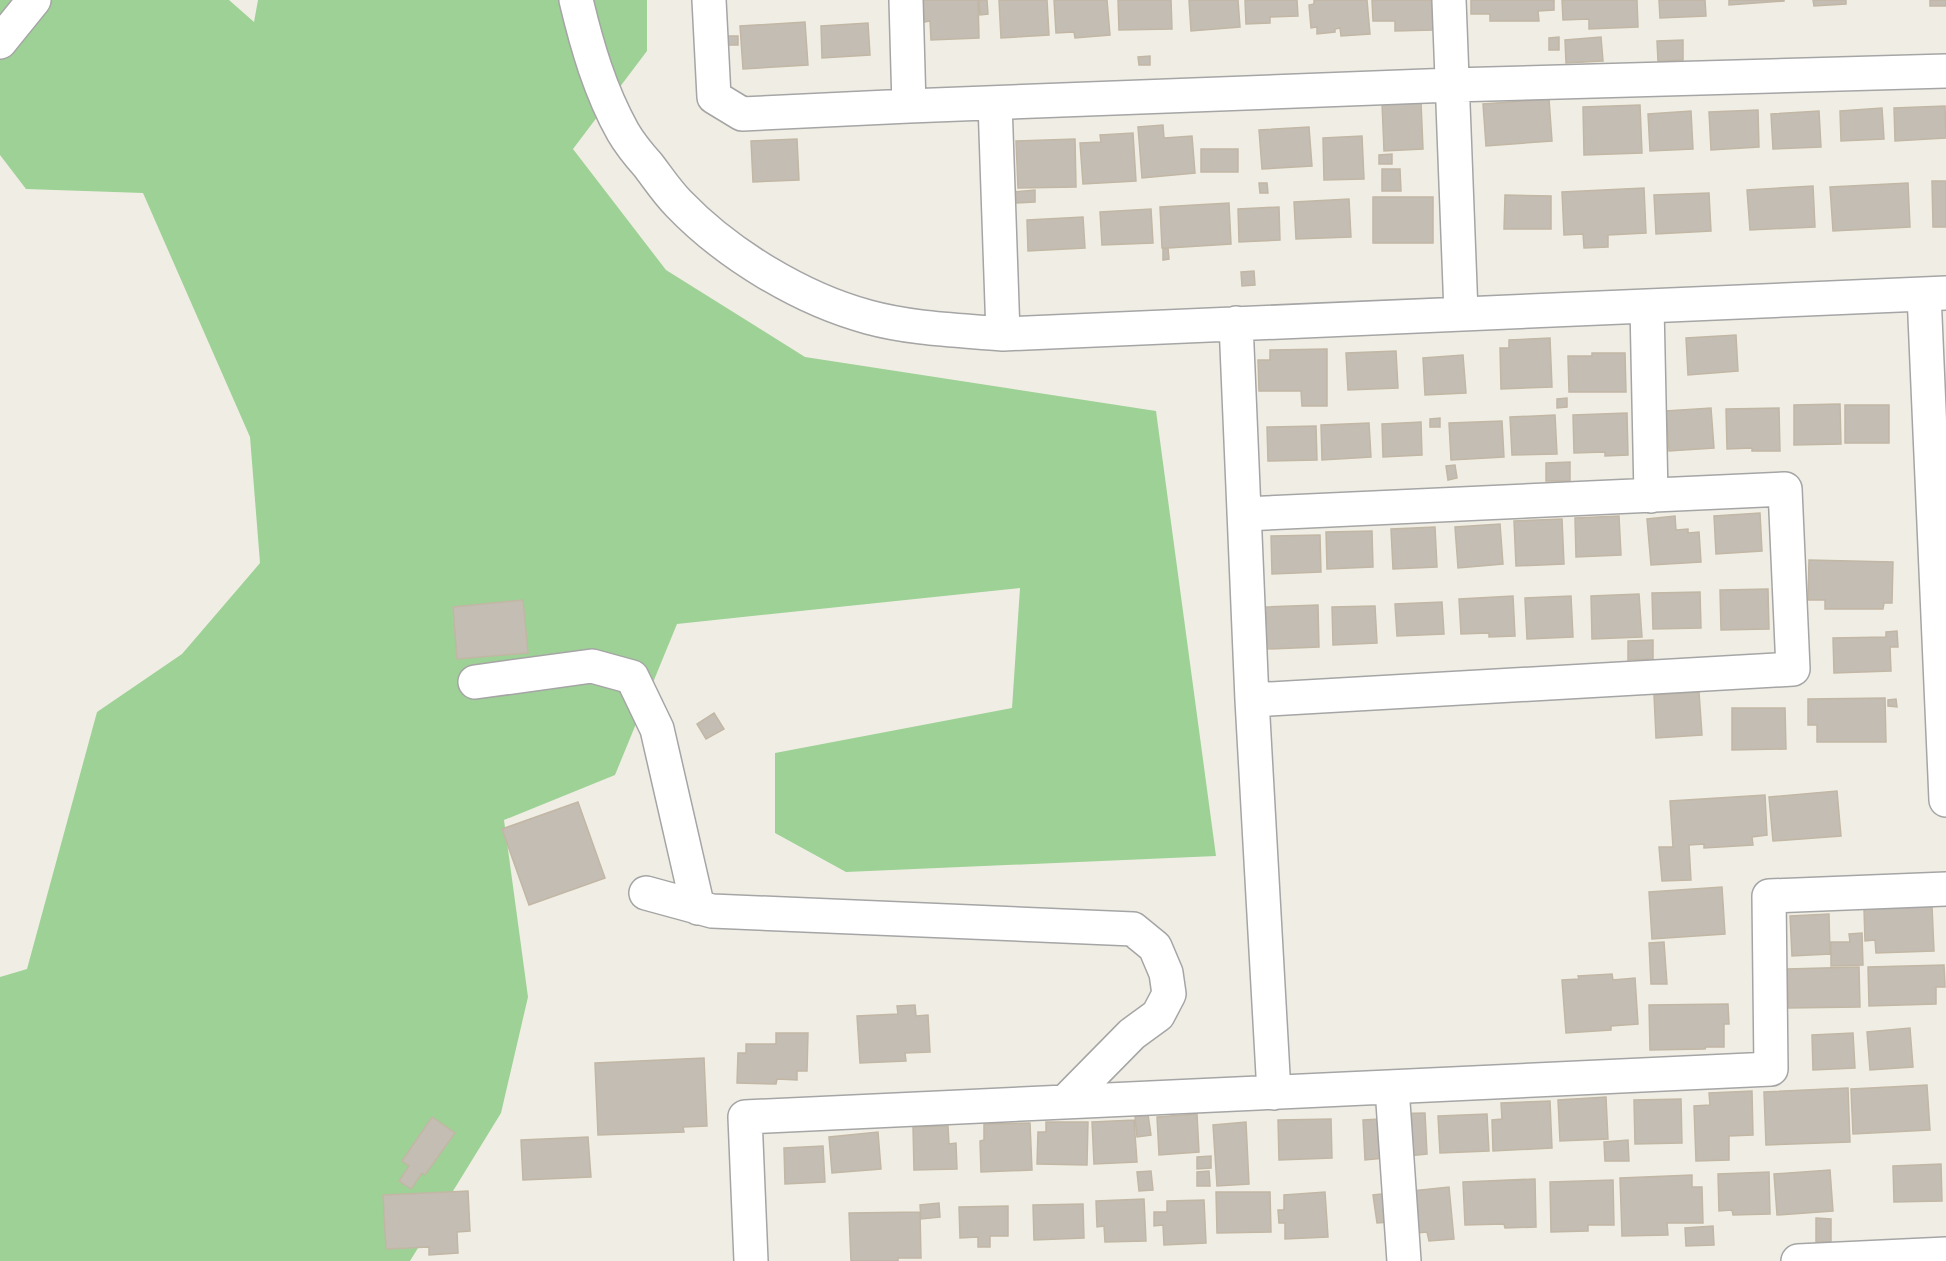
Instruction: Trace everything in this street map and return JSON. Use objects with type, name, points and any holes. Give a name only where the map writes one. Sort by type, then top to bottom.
[{"type":"street","points":[[0,42],[34,0]]},
{"type":"street","points":[[576,0],[588,49],[602,89],[624,134],[678,204],[710,233],[766,273],[816,299],[867,317],[909,326],[1003,334],[1236,322],[1935,294],[1946,800]]},
{"type":"street","points":[[709,0],[714,98],[742,114],[1452,85],[1946,71]]},
{"type":"street","points":[[906,0],[909,106]]},
{"type":"street","points":[[1449,0],[1461,313]]},
{"type":"street","points":[[995,103],[1003,334]]},
{"type":"street","points":[[1647,306],[1651,496]]},
{"type":"street","points":[[1236,322],[1252,700],[1274,1093]]},
{"type":"street","points":[[1244,514],[1785,489],[1793,669],[1252,700]]},
{"type":"street","points":[[475,682],[592,666],[632,677],[657,729],[698,908]]},
{"type":"street","points":[[751,1261],[745,1117],[1771,1069],[1769,896],[1946,888]]},
{"type":"street","points":[[646,893],[698,908],[724,912],[1133,929],[1155,947],[1166,973],[1169,994],[1158,1015],[1132,1034],[1066,1101]]},
{"type":"street","points":[[1392,1088],[1404,1261]]},
{"type":"street","points":[[1798,1261],[1946,1254]]},
{"type":"green space","points":[[0,0],[229,0],[254,22],[258,0],[647,0],[647,51],[573,149],[666,270],[805,357],[1156,411],[1216,856],[846,872],[775,833],[775,753],[1012,708],[1020,588],[677,624],[615,775],[504,820],[528,997],[501,1113],[410,1261],[0,1261],[0,977],[27,969],[97,712],[182,654],[260,563],[250,437],[143,193],[26,189],[0,155]]},
{"type":"building","points":[[923,0],[978,0],[979,38],[931,40],[930,21],[924,22]]},
{"type":"building","points":[[979,0],[987,0],[988,14],[980,15]]},
{"type":"building","points":[[999,0],[1047,0],[1049,35],[1001,38]]},
{"type":"building","points":[[1054,0],[1107,0],[1110,35],[1075,38],[1074,32],[1056,33]]},
{"type":"building","points":[[1118,0],[1171,0],[1172,29],[1119,30]]},
{"type":"building","points":[[1189,0],[1238,0],[1240,27],[1191,31]]},
{"type":"building","points":[[1245,0],[1297,0],[1298,16],[1270,17],[1270,23],[1246,24]]},
{"type":"building","points":[[1314,0],[1367,0],[1370,34],[1341,36],[1340,28],[1335,29],[1335,32],[1317,34],[1317,27],[1311,28],[1309,5],[1314,4]]},
{"type":"building","points":[[1372,0],[1433,0],[1434,30],[1395,31],[1395,21],[1373,21]]},
{"type":"building","points":[[1471,0],[1554,0],[1554,10],[1538,11],[1539,21],[1490,21],[1490,14],[1471,14]]},
{"type":"building","points":[[1562,0],[1637,0],[1638,27],[1589,29],[1589,19],[1563,20]]},
{"type":"building","points":[[1659,0],[1705,0],[1706,16],[1660,18]]},
{"type":"building","points":[[1729,0],[1784,0],[1784,1],[1729,5]]},
{"type":"building","points":[[1813,0],[1846,0],[1846,4],[1814,6]]},
{"type":"building","points":[[1930,0],[1946,0],[1946,6],[1930,6]]},
{"type":"building","points":[[805,22],[808,65],[743,69],[740,26]]},
{"type":"building","points":[[868,23],[870,55],[822,58],[821,26]]},
{"type":"building","points":[[727,36],[738,36],[738,45],[727,45]]},
{"type":"building","points":[[1559,37],[1559,50],[1549,50],[1549,38]]},
{"type":"building","points":[[1601,37],[1603,61],[1566,63],[1565,40]]},
{"type":"building","points":[[1683,40],[1683,60],[1658,61],[1657,41]]},
{"type":"building","points":[[1150,56],[1150,65],[1139,65],[1138,57]]},
{"type":"building","points":[[1549,99],[1552,141],[1486,146],[1483,104]]},
{"type":"building","points":[[1421,102],[1423,149],[1384,151],[1382,103]]},
{"type":"building","points":[[1640,105],[1642,153],[1584,155],[1583,107]]},
{"type":"building","points":[[1945,106],[1946,138],[1895,141],[1894,108]]},
{"type":"building","points":[[1882,108],[1884,139],[1841,141],[1840,111]]},
{"type":"building","points":[[1758,110],[1759,147],[1711,150],[1709,112]]},
{"type":"building","points":[[1691,111],[1693,149],[1650,151],[1648,114]]},
{"type":"building","points":[[1819,111],[1821,147],[1773,149],[1771,114]]},
{"type":"building","points":[[1163,125],[1164,138],[1192,136],[1195,173],[1142,178],[1138,127]]},
{"type":"building","points":[[1309,127],[1312,166],[1262,169],[1259,130]]},
{"type":"building","points":[[1133,133],[1136,181],[1083,184],[1080,143],[1101,142],[1100,135]]},
{"type":"building","points":[[1362,136],[1364,179],[1324,180],[1323,138]]},
{"type":"building","points":[[797,139],[799,180],[753,182],[751,141]]},
{"type":"building","points":[[1075,139],[1076,187],[1018,188],[1016,141]]},
{"type":"building","points":[[1201,149],[1238,149],[1238,172],[1201,172]]},
{"type":"building","points":[[1392,154],[1392,164],[1379,164],[1379,155]]},
{"type":"building","points":[[1382,169],[1400,169],[1401,191],[1382,191]]},
{"type":"building","points":[[1932,181],[1946,181],[1946,227],[1933,227]]},
{"type":"building","points":[[1259,183],[1267,183],[1268,193],[1260,193]]},
{"type":"building","points":[[1908,183],[1910,227],[1833,231],[1830,187]]},
{"type":"building","points":[[1813,186],[1815,227],[1750,230],[1747,190]]},
{"type":"building","points":[[1644,188],[1646,233],[1608,235],[1608,247],[1584,248],[1583,234],[1564,235],[1562,192]]},
{"type":"building","points":[[1035,190],[1035,202],[1014,203],[1013,192]]},
{"type":"building","points":[[1709,193],[1711,231],[1656,234],[1654,195]]},
{"type":"building","points":[[1505,195],[1551,196],[1551,229],[1504,229]]},
{"type":"building","points":[[1373,197],[1433,197],[1433,243],[1373,243]]},
{"type":"building","points":[[1349,199],[1351,237],[1296,239],[1294,202]]},
{"type":"building","points":[[1229,203],[1231,244],[1162,248],[1160,207]]},
{"type":"building","points":[[1279,207],[1280,240],[1239,242],[1238,209]]},
{"type":"building","points":[[1151,209],[1153,243],[1102,245],[1100,212]]},
{"type":"building","points":[[1083,217],[1085,248],[1028,251],[1027,220]]},
{"type":"building","points":[[1168,248],[1169,259],[1163,260],[1163,249]]},
{"type":"building","points":[[1254,271],[1255,285],[1242,286],[1241,272]]},
{"type":"building","points":[[1736,335],[1738,371],[1688,375],[1686,338]]},
{"type":"building","points":[[1550,338],[1552,387],[1501,389],[1500,348],[1509,348],[1509,340]]},
{"type":"building","points":[[1327,349],[1327,406],[1302,406],[1301,391],[1259,391],[1258,360],[1270,360],[1270,350]]},
{"type":"building","points":[[1396,351],[1398,388],[1348,390],[1346,353]]},
{"type":"building","points":[[1592,353],[1625,353],[1626,392],[1569,392],[1568,356],[1592,356]]},
{"type":"building","points":[[1463,355],[1466,393],[1425,395],[1423,358]]},
{"type":"building","points":[[1567,398],[1567,407],[1557,408],[1557,399]]},
{"type":"building","points":[[1840,404],[1841,444],[1794,445],[1794,405]]},
{"type":"building","points":[[1845,405],[1889,405],[1889,443],[1845,443]]},
{"type":"building","points":[[1711,408],[1714,448],[1669,451],[1666,411]]},
{"type":"building","points":[[1779,408],[1780,451],[1752,451],[1752,448],[1727,449],[1726,409]]},
{"type":"building","points":[[1627,413],[1628,455],[1605,456],[1605,452],[1574,453],[1573,415]]},
{"type":"building","points":[[1555,415],[1557,454],[1512,455],[1510,417]]},
{"type":"building","points":[[1440,418],[1440,427],[1430,427],[1430,419]]},
{"type":"building","points":[[1502,421],[1504,457],[1451,460],[1449,423]]},
{"type":"building","points":[[1421,422],[1422,455],[1383,457],[1382,424]]},
{"type":"building","points":[[1369,423],[1371,457],[1322,460],[1321,425]]},
{"type":"building","points":[[1316,426],[1317,460],[1268,461],[1267,427]]},
{"type":"building","points":[[1570,462],[1570,481],[1546,481],[1546,463]]},
{"type":"building","points":[[1455,465],[1457,478],[1448,480],[1446,466]]},
{"type":"building","points":[[1760,513],[1762,551],[1716,554],[1714,516]]},
{"type":"building","points":[[1619,516],[1621,555],[1576,557],[1575,518]]},
{"type":"building","points":[[1675,516],[1676,530],[1688,529],[1688,533],[1699,532],[1701,562],[1651,565],[1647,519]]},
{"type":"building","points":[[1562,519],[1564,564],[1516,566],[1514,521]]},
{"type":"building","points":[[1500,524],[1503,564],[1458,568],[1455,527]]},
{"type":"building","points":[[1435,527],[1437,567],[1393,569],[1391,529]]},
{"type":"building","points":[[1372,531],[1373,567],[1327,569],[1326,532]]},
{"type":"building","points":[[1320,535],[1321,572],[1272,574],[1271,536]]},
{"type":"building","points":[[1809,560],[1893,562],[1892,603],[1884,603],[1883,609],[1825,609],[1825,600],[1808,600]]},
{"type":"building","points":[[1768,589],[1769,629],[1721,630],[1720,590]]},
{"type":"building","points":[[1700,592],[1701,628],[1653,629],[1652,593]]},
{"type":"building","points":[[1639,594],[1642,637],[1592,639],[1591,596]]},
{"type":"building","points":[[1513,596],[1515,636],[1489,637],[1489,633],[1461,634],[1459,599]]},
{"type":"building","points":[[1571,596],[1573,637],[1527,639],[1525,598]]},
{"type":"building","points":[[523,600],[528,653],[457,659],[453,607]]},
{"type":"building","points":[[1442,602],[1444,634],[1397,636],[1395,604]]},
{"type":"building","points":[[1318,605],[1319,647],[1267,649],[1265,607]]},
{"type":"building","points":[[1375,606],[1377,643],[1333,645],[1332,607]]},
{"type":"building","points":[[1897,631],[1898,647],[1890,647],[1891,671],[1834,673],[1833,638],[1886,637],[1886,632]]},
{"type":"building","points":[[1653,640],[1653,659],[1628,660],[1628,641]]},
{"type":"building","points":[[1699,692],[1702,735],[1656,738],[1654,695]]},
{"type":"building","points":[[1885,698],[1886,742],[1817,742],[1817,725],[1808,725],[1808,699]]},
{"type":"building","points":[[1896,699],[1897,707],[1888,706],[1888,700]]},
{"type":"building","points":[[1732,708],[1785,708],[1786,749],[1732,750]]},
{"type":"building","points":[[714,713],[724,729],[706,739],[697,724]]},
{"type":"building","points":[[1837,791],[1841,836],[1773,841],[1769,797]]},
{"type":"building","points":[[1765,795],[1767,835],[1752,837],[1753,845],[1704,848],[1704,844],[1689,845],[1691,880],[1662,881],[1659,847],[1673,847],[1670,801]]},
{"type":"building","points":[[578,802],[605,878],[529,905],[502,829]]},
{"type":"building","points":[[1722,887],[1725,934],[1652,939],[1649,892]]},
{"type":"building","points":[[1932,906],[1934,951],[1876,953],[1875,940],[1865,941],[1864,909]]},
{"type":"building","points":[[1829,914],[1830,954],[1792,956],[1790,916]]},
{"type":"building","points":[[1862,933],[1863,965],[1831,966],[1831,942],[1850,942],[1849,934]]},
{"type":"building","points":[[1664,942],[1667,984],[1651,984],[1649,943]]},
{"type":"building","points":[[1944,965],[1945,987],[1936,987],[1936,1004],[1869,1006],[1868,967]]},
{"type":"building","points":[[1859,967],[1860,1007],[1788,1008],[1787,969]]},
{"type":"building","points":[[1612,974],[1613,980],[1635,978],[1638,1024],[1611,1026],[1611,1030],[1566,1033],[1562,980],[1579,979],[1578,976]]},
{"type":"building","points":[[1728,1004],[1729,1024],[1724,1024],[1724,1047],[1650,1050],[1649,1005]]},
{"type":"building","points":[[915,1005],[916,1016],[928,1015],[930,1052],[905,1053],[906,1061],[860,1063],[857,1016],[898,1014],[897,1006]]},
{"type":"building","points":[[1910,1028],[1913,1067],[1870,1070],[1867,1032]]},
{"type":"building","points":[[776,1033],[808,1033],[807,1071],[797,1071],[797,1080],[777,1079],[776,1084],[737,1083],[738,1053],[746,1053],[746,1044],[776,1044]]},
{"type":"building","points":[[1853,1033],[1855,1068],[1813,1070],[1812,1035]]},
{"type":"building","points":[[704,1058],[707,1126],[683,1127],[684,1132],[598,1135],[595,1063]]},
{"type":"building","points":[[1927,1085],[1930,1130],[1853,1134],[1851,1089]]},
{"type":"building","points":[[1848,1088],[1850,1142],[1766,1145],[1764,1092]]},
{"type":"building","points":[[1752,1091],[1753,1135],[1729,1136],[1729,1160],[1696,1161],[1694,1106],[1710,1105],[1709,1093]]},
{"type":"building","points":[[1606,1097],[1608,1139],[1560,1141],[1558,1100]]},
{"type":"building","points":[[1681,1099],[1682,1143],[1635,1144],[1634,1100]]},
{"type":"building","points":[[1550,1101],[1552,1148],[1493,1151],[1492,1120],[1502,1119],[1501,1103]]},
{"type":"building","points":[[1425,1113],[1427,1154],[1365,1160],[1363,1120],[1380,1119],[1380,1114]]},
{"type":"building","points":[[1148,1114],[1151,1135],[1137,1137],[1135,1116]]},
{"type":"building","points":[[1197,1114],[1199,1152],[1159,1155],[1157,1117]]},
{"type":"building","points":[[1487,1114],[1489,1151],[1440,1153],[1438,1116]]},
{"type":"building","points":[[432,1117],[455,1133],[425,1175],[422,1173],[411,1189],[399,1181],[409,1166],[402,1161]]},
{"type":"building","points":[[1331,1119],[1332,1158],[1279,1160],[1278,1120]]},
{"type":"building","points":[[1134,1120],[1137,1162],[1094,1164],[1092,1122]]},
{"type":"building","points":[[1046,1122],[1088,1122],[1087,1165],[1037,1164],[1038,1132],[1046,1132]]},
{"type":"building","points":[[1246,1122],[1249,1184],[1217,1186],[1213,1125]]},
{"type":"building","points":[[1030,1123],[1032,1170],[981,1172],[980,1141],[984,1140],[984,1124]]},
{"type":"building","points":[[948,1126],[949,1144],[956,1143],[957,1169],[914,1170],[913,1127]]},
{"type":"building","points":[[878,1132],[881,1169],[832,1173],[829,1137]]},
{"type":"building","points":[[588,1137],[591,1177],[523,1180],[521,1140]]},
{"type":"building","points":[[1628,1140],[1629,1161],[1605,1161],[1604,1142]]},
{"type":"building","points":[[823,1146],[825,1182],[785,1184],[784,1148]]},
{"type":"building","points":[[1211,1156],[1211,1168],[1197,1169],[1197,1157]]},
{"type":"building","points":[[1941,1164],[1942,1201],[1894,1202],[1893,1166]]},
{"type":"building","points":[[1830,1170],[1833,1211],[1777,1215],[1774,1174]]},
{"type":"building","points":[[1151,1171],[1153,1190],[1139,1191],[1137,1172]]},
{"type":"building","points":[[1209,1171],[1210,1186],[1197,1186],[1197,1172]]},
{"type":"building","points":[[1769,1172],[1770,1214],[1733,1215],[1732,1210],[1719,1211],[1718,1174]]},
{"type":"building","points":[[1692,1175],[1692,1187],[1702,1187],[1703,1223],[1667,1223],[1668,1235],[1622,1236],[1620,1178]]},
{"type":"building","points":[[1535,1179],[1536,1227],[1505,1228],[1504,1224],[1465,1225],[1463,1182]]},
{"type":"building","points":[[1613,1180],[1614,1225],[1588,1225],[1588,1231],[1551,1232],[1550,1182]]},
{"type":"building","points":[[1449,1187],[1454,1239],[1429,1241],[1427,1232],[1417,1233],[1391,1222],[1377,1223],[1373,1195]]},
{"type":"building","points":[[468,1191],[470,1231],[457,1232],[458,1253],[429,1255],[429,1247],[386,1249],[383,1195]]},
{"type":"building","points":[[1216,1192],[1270,1192],[1271,1232],[1217,1233]]},
{"type":"building","points":[[1325,1192],[1328,1237],[1285,1239],[1285,1223],[1279,1223],[1278,1210],[1284,1210],[1284,1195]]},
{"type":"building","points":[[1144,1199],[1146,1241],[1105,1242],[1104,1226],[1097,1227],[1096,1201]]},
{"type":"building","points":[[1204,1200],[1206,1243],[1164,1245],[1163,1225],[1154,1226],[1154,1212],[1167,1212],[1167,1201]]},
{"type":"building","points":[[939,1203],[940,1217],[921,1219],[920,1205]]},
{"type":"building","points":[[1083,1204],[1084,1238],[1034,1240],[1033,1205]]},
{"type":"building","points":[[1008,1206],[1008,1236],[990,1236],[990,1247],[978,1247],[978,1237],[960,1238],[959,1207]]},
{"type":"building","points":[[920,1212],[921,1258],[898,1258],[898,1261],[851,1261],[849,1213]]},
{"type":"building","points":[[1816,1218],[1831,1219],[1831,1242],[1816,1242]]},
{"type":"building","points":[[1713,1226],[1714,1245],[1686,1246],[1685,1228]]}]
